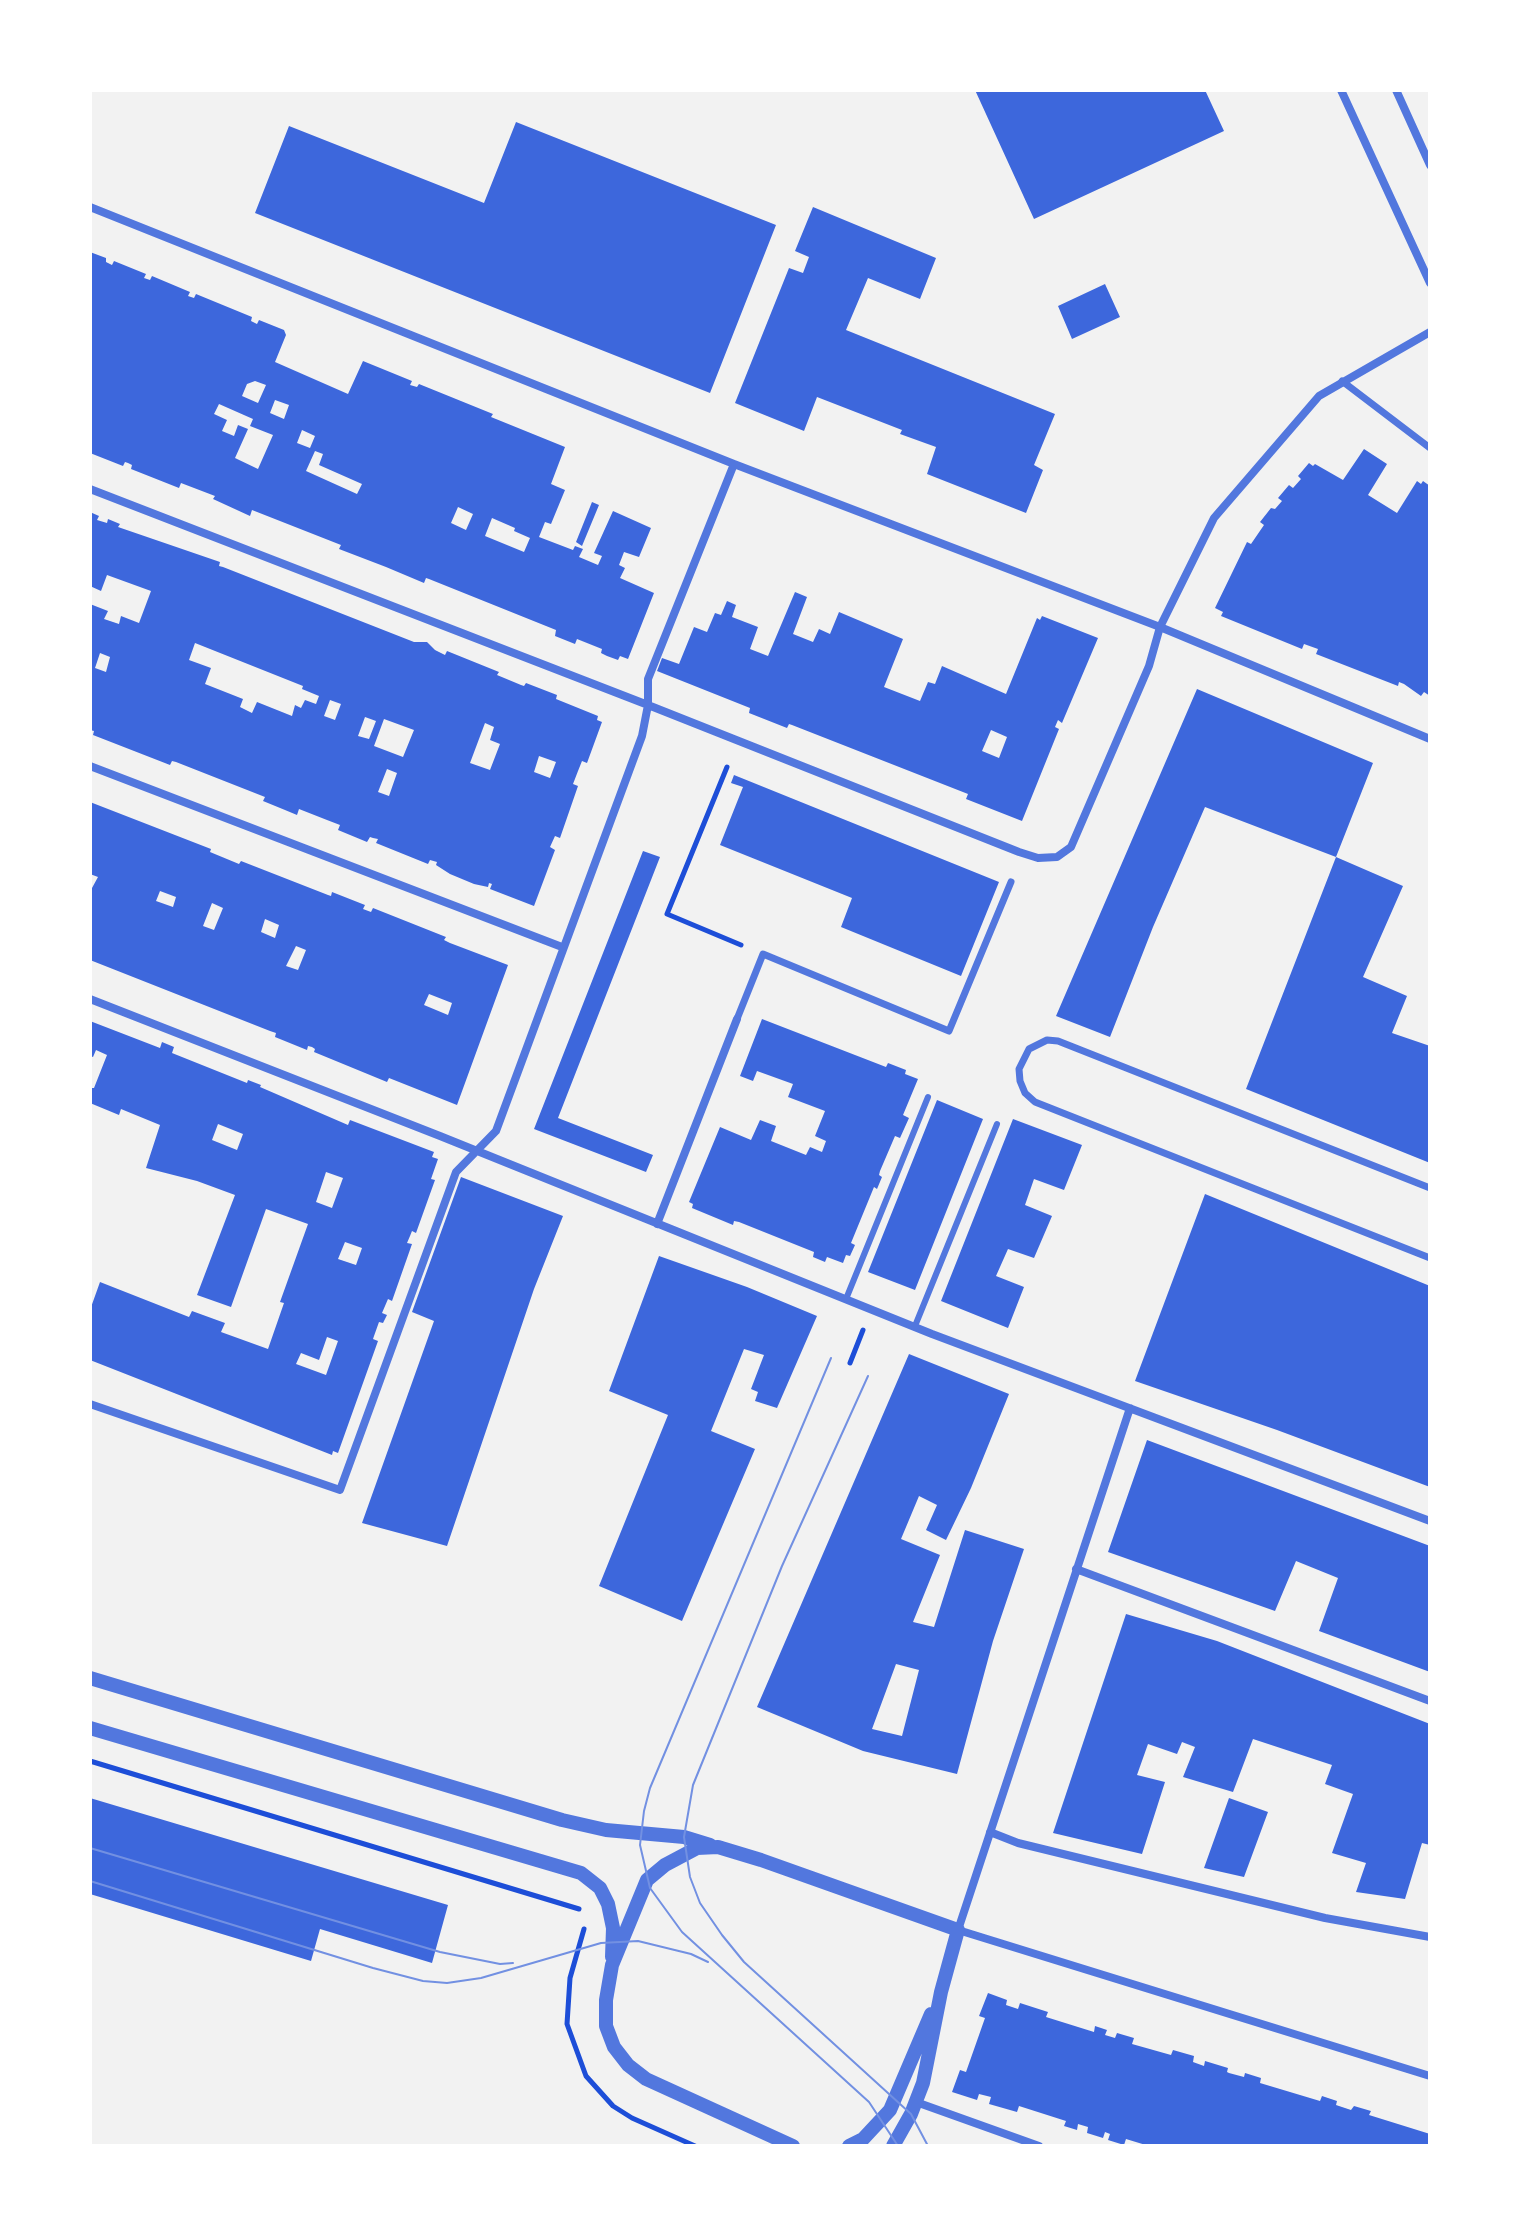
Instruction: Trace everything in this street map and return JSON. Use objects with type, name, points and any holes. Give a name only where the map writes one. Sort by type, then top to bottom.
[{"type":"street","points":[[1341,90],[1430,283]]},
{"type":"street","points":[[1396,90],[1430,165]]},
{"type":"street","points":[[90,207],[734,464],[1160,627],[1430,739]]},
{"type":"street","points":[[90,489],[1019,852],[1038,858],[1057,857],[1071,847],[1149,666],[1160,627],[1214,518],[1319,396],[1430,332]]},
{"type":"street","points":[[1342,381],[1430,448]]},
{"type":"street","points":[[90,1404],[340,1490],[456,1172],[496,1131],[642,736],[648,705],[648,679],[734,464]]},
{"type":"street","points":[[90,766],[562,947]]},
{"type":"street","points":[[657,1224],[763,954],[949,1031],[1011,882]]},
{"type":"street","points":[[90,999],[915,1326],[1430,1521]]},
{"type":"street","points":[[1430,1188],[1058,1041],[1047,1040],[1029,1049],[1019,1069],[1025,1093],[1035,1102],[1430,1258]]},
{"type":"street","points":[[893,2146],[916,2102],[958,1930],[1130,1408]]},
{"type":"street","points":[[1076,1569],[1430,1701]]},
{"type":"street","points":[[90,1678],[562,1820],[606,1830],[684,1837],[718,1847],[958,1930],[1430,2076]]},
{"type":"street","points":[[90,1728],[581,1873],[600,1888],[608,1904],[613,1928],[606,2026],[614,2047],[628,2065],[646,2079],[793,2146]]},
{"type":"street","points":[[990,1832],[1018,1843],[1325,1918],[1430,1937]]},
{"type":"street","points":[[612,1965],[647,1880],[697,1848],[718,1847]]},
{"type":"street","points":[[849,2146],[863,2139],[890,2110],[941,1992]]},
{"type":"street","points":[[916,2102],[1039,2146]]},
{"type":"lane","points":[[846,1299],[928,1097]]},
{"type":"lane","points":[[915,1326],[997,1124]]},
{"type":"path","points":[[727,767],[667,914],[763,954]]},
{"type":"path","points":[[850,1363],[865,1326]]},
{"type":"path","points":[[90,1761],[578,1908],[585,1918],[568,1987],[567,2024],[586,2076],[613,2106],[695,2146]]},
{"type":"building","points":[[975,90],[1205,90],[1224,131],[1034,219]]},
{"type":"building","points":[[516,122],[776,225],[710,393],[255,213],[289,126],[484,203]]},
{"type":"building","points":[[813,207],[936,258],[920,299],[868,278],[846,330],[1055,414],[1034,465],[1043,470],[1026,513],[927,474],[936,447],[900,434],[902,430],[817,397],[804,431],[735,403],[789,268],[803,273],[809,257],[795,251]]},
{"type":"building","points":[[90,252],[106,258],[106,262],[112,265],[114,261],[146,274],[144,278],[150,280],[152,276],[190,292],[188,296],[194,298],[196,294],[252,317],[251,321],[257,324],[259,320],[284,330],[286,335],[275,362],[348,394],[363,361],[412,381],[410,385],[417,387],[419,384],[565,447],[551,484],[565,490],[551,524],[545,522],[539,537],[573,550],[575,546],[583,549],[579,557],[598,565],[602,556],[594,553],[613,511],[651,528],[639,557],[624,552],[619,565],[625,568],[620,578],[654,593],[628,659],[620,656],[618,660],[601,653],[602,649],[577,639],[575,644],[555,636],[556,630],[429,579],[426,578],[424,583],[339,549],[341,545],[252,510],[250,516],[213,499],[215,496],[181,483],[179,488],[131,469],[132,465],[128,463],[125,462],[123,466],[90,453]],"holes":[[[255,381],[266,385],[258,403],[242,396],[247,384]],[[275,400],[289,405],[284,419],[270,413]],[[219,404],[253,419],[250,426],[273,435],[258,469],[235,458],[248,429],[238,425],[234,436],[222,431],[227,420],[214,414]],[[302,430],[315,436],[310,448],[297,443]],[[315,451],[323,454],[319,465],[362,484],[357,494],[306,471]],[[458,507],[473,514],[466,530],[451,523]],[[492,518],[530,538],[524,552],[485,536]]]},
{"type":"building","points":[[1105,284],[1120,317],[1072,339],[1058,306]]},
{"type":"building","points":[[1364,449],[1387,464],[1368,495],[1397,513],[1417,481],[1430,486],[1430,696],[1424,692],[1421,696],[1399,682],[1398,686],[1316,654],[1318,649],[1304,644],[1302,649],[1221,616],[1223,612],[1215,608],[1247,542],[1251,544],[1264,525],[1260,522],[1271,508],[1275,509],[1282,501],[1278,498],[1289,485],[1293,488],[1301,479],[1298,476],[1309,463],[1343,480]]},
{"type":"building","points":[[592,502],[599,505],[582,546],[576,542]]},
{"type":"building","points":[[90,512],[99,516],[97,520],[107,523],[108,519],[120,524],[118,527],[220,562],[219,566],[414,642],[427,642],[445,655],[447,651],[499,672],[497,675],[521,685],[526,683],[557,695],[556,699],[598,716],[597,720],[602,722],[587,763],[582,761],[573,784],[578,786],[560,838],[555,836],[550,847],[555,850],[534,906],[490,889],[492,884],[489,883],[488,887],[474,884],[450,874],[436,865],[437,862],[430,860],[428,864],[376,843],[378,839],[370,837],[367,842],[338,830],[340,825],[299,809],[297,815],[263,801],[265,797],[176,762],[172,761],[170,765],[93,735],[94,731],[90,730],[90,604],[108,611],[104,619],[119,624],[121,616],[139,623],[151,591],[107,575],[101,591],[90,586]],"holes":[[[195,643],[303,686],[302,689],[319,696],[316,704],[305,700],[301,708],[295,705],[292,716],[257,702],[252,713],[240,707],[243,699],[205,684],[211,668],[189,660]],[[100,653],[110,657],[106,672],[95,668]],[[330,700],[341,704],[335,720],[324,716]],[[365,717],[376,721],[369,739],[358,736]],[[384,719],[414,730],[403,757],[374,746]],[[485,723],[494,727],[490,740],[500,744],[490,770],[470,763]],[[539,756],[556,762],[550,778],[534,772]],[[387,769],[397,773],[389,796],[378,792]]]},
{"type":"building","points":[[795,592],[807,597],[793,634],[813,642],[819,629],[830,634],[839,612],[903,639],[884,687],[920,701],[928,682],[935,684],[942,666],[1006,694],[1037,618],[1040,620],[1042,616],[1098,638],[1062,723],[1058,720],[1055,727],[1059,729],[1022,821],[966,799],[968,794],[792,725],[789,724],[787,728],[749,713],[750,708],[657,671],[662,658],[679,664],[694,627],[707,632],[715,613],[721,615],[727,601],[736,605],[732,617],[758,627],[750,649],[768,656]],"holes":[[[991,730],[1007,737],[999,758],[982,751]]]},
{"type":"building","points":[[1197,689],[1373,763],[1336,857],[1205,807],[1110,1037],[1056,1016]]},
{"type":"building","points":[[734,775],[999,882],[961,976],[841,927],[852,898],[720,845],[743,787],[731,783]]},
{"type":"building","points":[[90,802],[211,849],[210,852],[239,864],[241,861],[331,896],[332,892],[365,905],[363,909],[371,912],[373,908],[508,965],[457,1105],[389,1078],[387,1082],[314,1052],[312,1047],[308,1046],[307,1050],[275,1037],[276,1033],[90,960],[90,887],[98,877],[90,874]],"holes":[[[160,891],[176,897],[173,907],[156,901]],[[212,903],[223,908],[214,930],[203,926]],[[265,919],[279,925],[275,938],[261,932]],[[296,946],[306,950],[298,970],[286,966]],[[429,994],[452,1003],[448,1015],[424,1005]]]},
{"type":"building","points":[[643,851],[660,857],[558,1118],[653,1155],[646,1172],[534,1129]]},
{"type":"building","points":[[1336,857],[1403,886],[1363,977],[1407,996],[1392,1033],[1430,1046],[1430,1163],[1246,1089]]},
{"type":"building","points":[[762,1019],[886,1067],[888,1063],[918,1079],[903,1115],[909,1118],[900,1138],[895,1136],[880,1171],[882,1177],[877,1189],[874,1187],[851,1243],[855,1245],[843,1263],[827,1257],[825,1262],[813,1257],[814,1252],[739,1222],[734,1221],[733,1225],[692,1208],[693,1204],[689,1202],[720,1127],[751,1140],[760,1120],[776,1126],[771,1141],[806,1155],[810,1147],[822,1152],[826,1141],[815,1136],[825,1111],[788,1097],[793,1084],[757,1071],[753,1081],[740,1076]]},
{"type":"building","points":[[90,1021],[160,1048],[162,1042],[174,1047],[172,1053],[247,1083],[248,1080],[261,1085],[348,1125],[350,1120],[434,1152],[432,1157],[438,1159],[431,1179],[435,1180],[416,1233],[412,1231],[407,1243],[412,1244],[392,1301],[388,1299],[382,1313],[387,1315],[383,1323],[379,1322],[374,1336],[373,1339],[378,1341],[338,1453],[333,1451],[332,1455],[90,1360],[90,1310],[100,1282],[189,1317],[192,1311],[225,1323],[221,1332],[268,1349],[284,1303],[280,1302],[308,1224],[266,1209],[231,1307],[197,1295],[235,1195],[146,1168],[160,1125],[121,1109],[119,1115],[90,1103],[90,1088],[94,1088],[107,1055],[96,1050],[93,1057],[90,1056]],"holes":[[[218,1124],[243,1134],[237,1150],[212,1140]],[[326,1172],[343,1178],[332,1208],[316,1202]],[[345,1242],[362,1248],[356,1265],[338,1259]],[[327,1337],[338,1341],[326,1375],[296,1364],[301,1353],[319,1360]]]},
{"type":"building","points":[[937,1100],[983,1119],[915,1290],[868,1272]]},
{"type":"building","points":[[1013,1119],[1082,1145],[1064,1190],[1034,1179],[1025,1205],[1052,1216],[1034,1258],[1008,1249],[996,1276],[1024,1287],[1008,1328],[941,1301]]},
{"type":"building","points":[[461,1177],[563,1216],[534,1289],[447,1546],[362,1523],[434,1321],[412,1312]]},
{"type":"building","points":[[1205,1194],[1430,1286],[1430,1487],[1135,1381]]},
{"type":"building","points":[[659,1256],[817,1316],[777,1408],[755,1401],[758,1392],[751,1389],[764,1355],[744,1349],[711,1431],[755,1449],[682,1621],[599,1586],[668,1415],[609,1391]]},
{"type":"building","points":[[909,1354],[1009,1394],[946,1540],[926,1530],[937,1505],[919,1496],[901,1539],[940,1555],[913,1622],[934,1627],[965,1530],[1024,1549],[993,1641],[957,1774],[863,1751],[757,1707]],"holes":[[[896,1664],[919,1670],[902,1736],[872,1729]]]},
{"type":"building","points":[[1147,1440],[1430,1546],[1430,1672],[1319,1631],[1338,1578],[1296,1561],[1275,1611],[1108,1552]]},
{"type":"building","points":[[1126,1614],[1217,1641],[1430,1724],[1430,1845],[1422,1843],[1405,1899],[1356,1892],[1366,1863],[1332,1853],[1353,1794],[1325,1784],[1332,1765],[1253,1739],[1233,1792],[1183,1777],[1195,1747],[1182,1742],[1177,1754],[1148,1744],[1137,1775],[1165,1782],[1142,1854],[1053,1833]]},
{"type":"building","points":[[90,1798],[448,1905],[432,1963],[320,1929],[311,1961],[90,1894]]},
{"type":"building","points":[[1229,1798],[1268,1812],[1244,1877],[1204,1868]]},
{"type":"building","points":[[988,1993],[1007,2000],[1006,2005],[1018,2009],[1020,2003],[1048,2012],[1046,2017],[1094,2032],[1095,2026],[1107,2030],[1105,2035],[1115,2038],[1117,2033],[1134,2038],[1132,2044],[1171,2055],[1173,2050],[1194,2056],[1193,2062],[1204,2066],[1205,2061],[1228,2068],[1229,2073],[1244,2077],[1245,2073],[1261,2078],[1260,2083],[1320,2101],[1322,2096],[1351,2110],[1354,2106],[1371,2111],[1369,2115],[1430,2134],[1430,2146],[1149,2146],[1126,2139],[1124,2145],[1108,2140],[1110,2134],[1105,2132],[1103,2138],[1087,2133],[1088,2127],[1078,2124],[1077,2130],[1064,2126],[1066,2121],[1019,2106],[1017,2112],[989,2104],[991,2097],[979,2094],[977,2100],[952,2092],[960,2070],[966,2072],[985,2018],[979,2016]]},
{"type":"tram line","points":[[831,1358],[650,1788],[640,1845],[650,1888],[682,1932],[869,2102],[898,2146]]},
{"type":"tram line","points":[[868,1376],[782,1566],[693,1785],[684,1837],[690,1877],[700,1903],[722,1935],[744,1962],[911,2114],[928,2146]]},
{"type":"tram line","points":[[90,1848],[440,1952],[500,1964],[513,1963]]},
{"type":"tram line","points":[[90,1881],[423,1981],[447,1983],[481,1978],[601,1943],[638,1941],[691,1954],[708,1962]]}]
